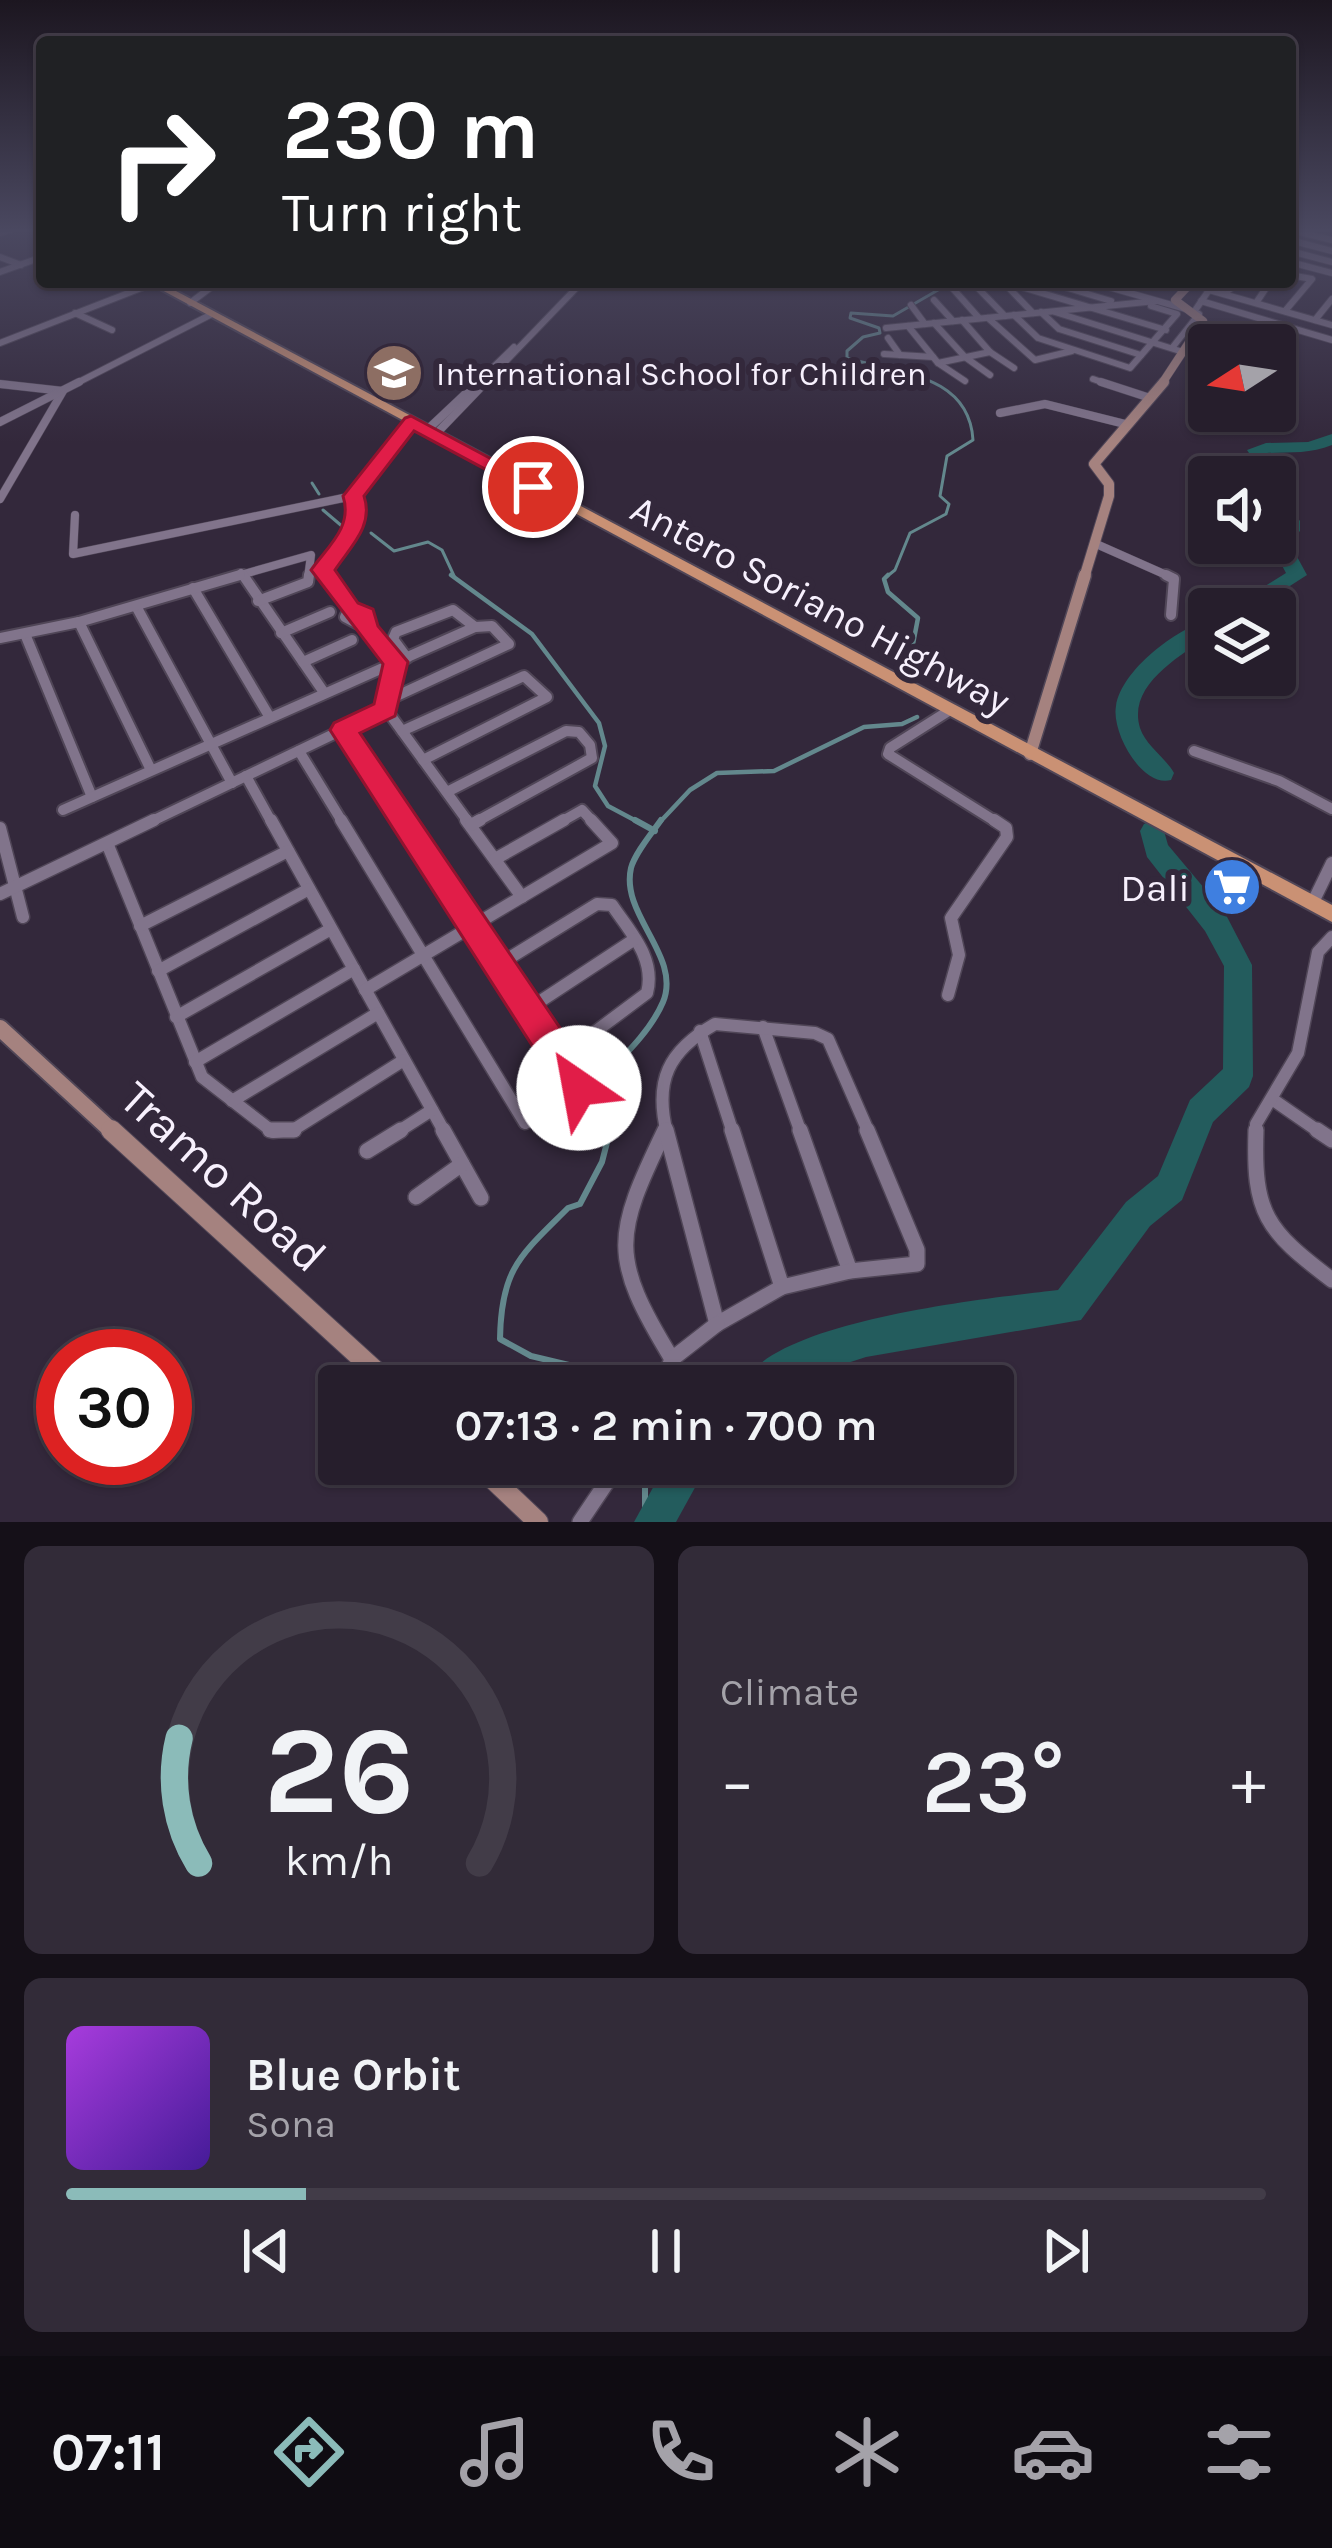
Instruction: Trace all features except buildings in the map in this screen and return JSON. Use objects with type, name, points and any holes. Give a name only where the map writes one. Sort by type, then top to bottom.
[{"type":"main road","name":"Antero Soriano Highway","points":[[187,301],[1332,914]]},
{"type":"street","points":[[0,343],[105,301]]},
{"type":"street","points":[[431,433],[564,301]]},
{"type":"street","points":[[935,301],[1014,368]]},
{"type":"street","points":[[966,301],[1035,360],[1076,350]]},
{"type":"street","points":[[900,355],[887,333],[908,326],[1010,315],[1042,312],[1120,303],[1154,302],[1177,314],[1130,368],[1039,338],[1010,315],[994,301]]},
{"type":"street","points":[[1028,301],[1059,329],[1141,355]]},
{"type":"street","points":[[1067,301],[1166,330]]},
{"type":"street","points":[[1113,301],[1120,303]]},
{"type":"street","points":[[1151,301],[1332,340]]},
{"type":"street","points":[[1030,754],[1110,489],[1094,464],[1167,379],[1178,350],[1203,321],[1196,309],[1177,301]]},
{"type":"street","points":[[1196,309],[1201,301]]},
{"type":"street","points":[[1249,301],[1332,325]]},
{"type":"street","points":[[1285,311],[1293,301]]},
{"type":"street","points":[[1315,320],[1330,301]]},
{"type":"street","points":[[1135,321],[1154,302]]},
{"type":"street","points":[[911,305],[990,375]]},
{"type":"street","points":[[1042,312],[1178,350]]},
{"type":"street","points":[[75,313],[112,330]]},
{"type":"street","points":[[0,422],[212,314]]},
{"type":"street","points":[[908,326],[935,360],[964,381]]},
{"type":"street","points":[[884,354],[935,360],[990,352]]},
{"type":"street","points":[[1093,379],[1147,397]]},
{"type":"street","points":[[0,384],[63,391]]},
{"type":"street","points":[[0,397],[23,386]]},
{"type":"street","points":[[0,499],[63,391]]},
{"type":"street","points":[[1000,413],[1045,404],[1125,424]]},
{"type":"street","points":[[75,515],[73,554],[353,496],[411,422]]},
{"type":"street","points":[[353,496],[358,511],[355,526],[323,570],[350,608],[345,616],[349,623],[366,628],[401,660]]},
{"type":"street","points":[[1094,543],[1174,579],[1171,615]]},
{"type":"street","points":[[0,638],[136,607],[311,555],[308,582],[258,601]]},
{"type":"street","points":[[241,573],[323,691]]},
{"type":"street","points":[[193,588],[269,716]]},
{"type":"street","points":[[136,607],[209,743],[288,851],[481,1198]]},
{"type":"street","points":[[475,627],[453,610],[396,632],[393,639],[401,660],[387,705],[522,897]]},
{"type":"street","points":[[281,633],[330,612]]},
{"type":"street","points":[[79,622],[151,770]]},
{"type":"street","points":[[0,894],[344,730],[507,648],[506,640],[492,626],[475,627],[63,810]]},
{"type":"street","points":[[25,634],[92,797]]},
{"type":"street","points":[[302,662],[352,640]]},
{"type":"street","points":[[402,731],[524,676],[547,697],[423,760]]},
{"type":"street","points":[[948,995],[959,955],[951,918],[1007,837],[1006,828],[888,754],[890,748],[950,710]]},
{"type":"street","points":[[344,730],[579,1088]]},
{"type":"street","points":[[447,792],[566,731],[578,732],[590,745],[592,758],[471,825]]},
{"type":"street","points":[[299,751],[525,1123]]},
{"type":"street","points":[[1194,751],[1279,781],[1332,809]]},
{"type":"street","points":[[365,990],[608,847],[610,837],[582,810],[495,859]]},
{"type":"street","points":[[0,828],[23,917]]},
{"type":"street","points":[[107,843],[202,1077],[232,1101],[281,1134],[404,1060]]},
{"type":"street","points":[[140,926],[288,851]]},
{"type":"street","points":[[1312,902],[1332,863]]},
{"type":"street","points":[[158,971],[309,889]]},
{"type":"street","points":[[498,965],[597,904],[611,905],[635,939],[650,967],[652,982],[646,993],[560,1058]]},
{"type":"street","points":[[176,1017],[331,929]]},
{"type":"street","points":[[1332,937],[1318,952],[1305,1033],[1256,1124],[1254,1182],[1264,1219],[1283,1243],[1332,1280]]},
{"type":"street","points":[[527,1010],[635,939]]},
{"type":"street","points":[[195,1062],[354,969]]},
{"type":"street","points":[[232,1101],[378,1012]]},
{"type":"street","points":[[670,1365],[717,1324],[782,1287],[850,1271],[917,1264],[917,1250],[828,1039],[729,1023],[700,1031],[662,1080],[658,1091],[666,1127],[717,1324]]},
{"type":"street","points":[[764,1027],[850,1271]]},
{"type":"street","name":"Tramo Road","points":[[0,1028],[369,1365]]},
{"type":"street","points":[[700,1031],[782,1287]]},
{"type":"street","points":[[1273,1099],[1332,1140]]},
{"type":"street","points":[[367,1151],[432,1110]]},
{"type":"street","points":[[666,1127],[622,1230],[622,1261],[631,1294],[672,1359]]},
{"type":"street","points":[[416,1197],[462,1164]]},
{"type":"street","points":[[499,1485],[538,1522]]},
{"type":"street","points":[[580,1522],[605,1485]]},
{"type":"waterway","points":[[885,578],[895,570],[910,533],[946,514],[949,504],[940,496],[947,456],[973,440],[968,418],[944,389],[907,373],[847,358],[847,351],[863,337],[880,333],[879,328],[850,318],[851,313],[893,316],[919,301]]},
{"type":"waterway","points":[[1260,456],[1256,450],[1309,447],[1332,439]]},
{"type":"waterway","points":[[312,483],[319,494]]},
{"type":"waterway","points":[[323,510],[343,527]]},
{"type":"waterway","points":[[371,533],[394,551],[428,542],[442,550],[455,578]]},
{"type":"waterway","points":[[1274,588],[1297,575],[1291,564]]},
{"type":"waterway","points":[[451,575],[455,578]]},
{"type":"waterway","points":[[885,578],[888,575]]},
{"type":"waterway","points":[[455,578],[532,634],[599,723],[605,746],[595,786],[608,806],[640,823]]},
{"type":"waterway","points":[[885,578],[888,592],[918,618],[913,644],[901,660]]},
{"type":"waterway","points":[[1162,773],[1139,749],[1128,727],[1127,707],[1148,672],[1188,641]]},
{"type":"waterway","points":[[659,823],[690,790],[717,773],[774,771],[864,727],[902,724],[917,717]]},
{"type":"waterway","points":[[635,820],[654,830]]},
{"type":"waterway","points":[[654,830],[661,820]]},
{"type":"waterway","points":[[569,1365],[531,1356],[500,1339],[504,1295],[517,1264],[538,1238],[568,1208],[580,1204],[602,1162],[612,1123],[592,1089],[641,1037],[663,1002],[664,968],[630,885],[633,862],[654,830]]},
{"type":"waterway","points":[[796,1365],[827,1351],[907,1330],[1068,1307],[1138,1214],[1170,1188],[1201,1111],[1238,1076],[1238,965],[1215,922],[1156,849],[1153,831]]},
{"type":"waterway","points":[[645,1485],[645,1522]]},
{"type":"waterway","points":[[654,1522],[676,1485]]},
{"type":"place","name":"International School for Children","points":[[394,373]]},
{"type":"place","name":"Dali","points":[[1232,887]]},
{"type":"route","points":[[533,487],[411,422],[353,496],[358,511],[355,526],[323,570],[350,608],[365,615],[366,628],[396,662],[386,709],[344,730],[579,1088]]}]
